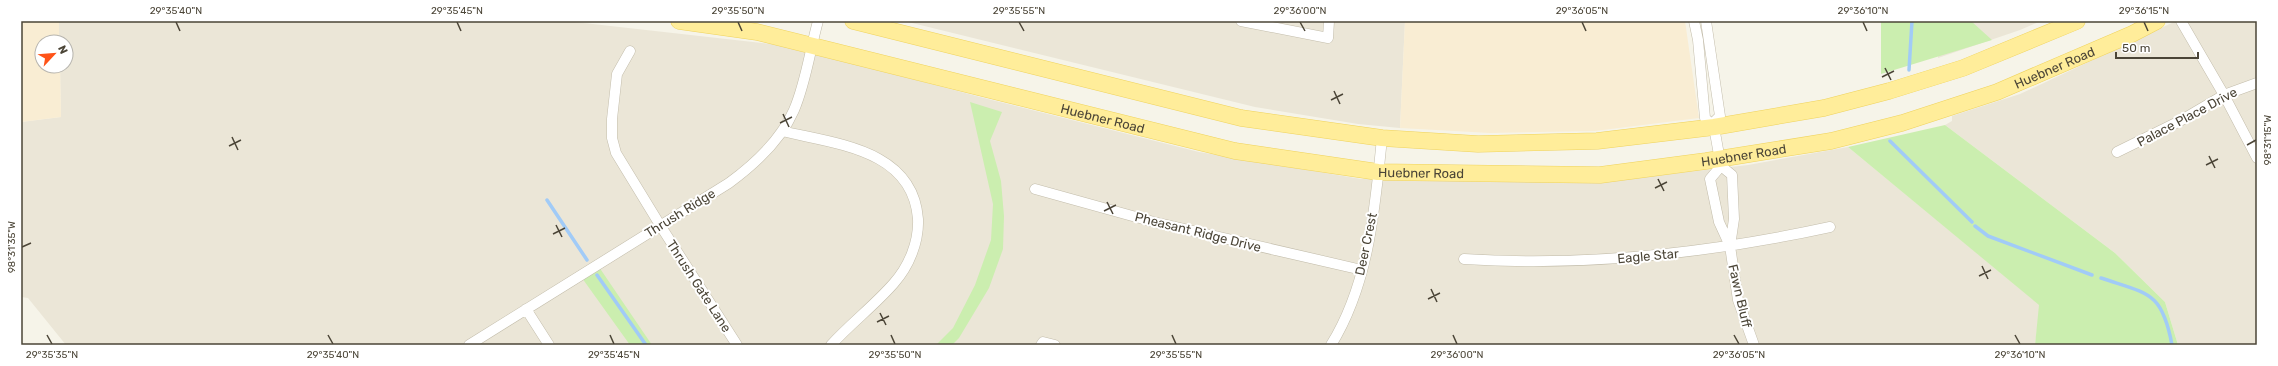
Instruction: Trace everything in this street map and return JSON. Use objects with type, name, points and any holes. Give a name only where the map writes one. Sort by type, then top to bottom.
[{"type":"main road","name":"Huebner Road","points":[[679,21],[757,32],[1235,151],[1378,172],[1600,175],[1720,163],[1831,141],[1902,123],[1973,100],[2132,34],[2156,21]]},
{"type":"main road","points":[[853,21],[1241,118],[1382,138],[1478,144],[1597,141],[1824,108],[1889,91],[1985,60],[2077,21]]},
{"type":"street","name":"Thrush Ridge","points":[[469,345],[744,172],[762,156],[782,131],[794,111],[806,73],[818,21]]},
{"type":"street","points":[[1241,21],[1328,38],[1329,21]]},
{"type":"street","points":[[1694,21],[1698,40],[1705,118],[1713,125],[1720,163]]},
{"type":"street","points":[[1706,21],[1720,116],[1713,125]]},
{"type":"street","points":[[2181,21],[2224,95],[2257,158]]},
{"type":"street","name":"Thrush Gate Lane","points":[[630,51],[617,74],[612,119],[612,138],[616,153],[737,345]]},
{"type":"street","name":"Palace Place Drive","points":[[2117,152],[2180,121],[2224,95],[2257,83]]},
{"type":"street","points":[[782,131],[862,151],[883,160],[906,182],[913,196],[917,211],[918,226],[916,242],[906,266],[894,283],[831,345]]},
{"type":"street","name":"Deer Crest","points":[[1331,345],[1348,311],[1362,270],[1368,245],[1382,138]]},
{"type":"street","name":"Fawn Bluff","points":[[1730,246],[1734,220],[1732,175],[1720,163],[1710,179],[1719,222],[1730,246],[1738,300],[1754,345]]},
{"type":"street","name":"Pheasant Ridge Drive","points":[[1035,189],[1154,222],[1362,270]]},
{"type":"street","name":"Eagle Star","points":[[1464,259],[1517,263],[1634,258],[1730,246],[1830,227]]},
{"type":"street","points":[[526,309],[549,345]]},
{"type":"street","points":[[1042,343],[1055,345]]},
{"type":"shaded area","points":[[21,21],[59,21],[59,34],[34,34],[34,74],[60,74],[61,117],[21,122]]},
{"type":"shaded area","points":[[59,21],[566,21],[789,46],[980,97],[1199,152],[1361,179],[1601,182],[1748,165],[1848,147],[2040,305],[2035,345],[66,345],[28,298],[21,297],[21,122],[61,117],[60,74],[74,74],[74,34],[59,34]]},
{"type":"shaded area","points":[[904,21],[1405,21],[1400,128],[1358,124],[1255,107]]},
{"type":"shaded area","points":[[1405,21],[1685,21],[1699,118],[1595,131],[1490,133],[1400,128]]},
{"type":"shaded area","points":[[1939,21],[2041,21],[2020,30],[1938,58]]},
{"type":"shaded area","points":[[2176,21],[2257,21],[2257,345],[2178,345],[2165,302],[2115,253],[1945,125],[1952,121],[1952,116],[2020,94]]},
{"type":"green space","points":[[1881,21],[1971,21],[1992,40],[1881,74]]},
{"type":"green space","points":[[970,102],[1002,112],[990,141],[1001,181],[1004,216],[1003,249],[989,288],[959,338],[952,345],[936,345],[953,328],[975,285],[991,240],[993,204]]},
{"type":"green space","points":[[1945,125],[2115,253],[2165,302],[2178,345],[2035,345],[2039,305],[1848,147]]},
{"type":"green space","points":[[599,267],[652,345],[630,345],[582,278]]},
{"type":"waterway","points":[[1909,70],[1912,21]]},
{"type":"waterway","points":[[1890,141],[1972,222]]},
{"type":"waterway","points":[[547,200],[587,260]]},
{"type":"waterway","points":[[1975,226],[1988,236],[2092,275]]},
{"type":"waterway","points":[[597,275],[646,345]]},
{"type":"waterway","points":[[2101,278],[2141,292],[2158,304],[2168,327],[2172,345]]}]
